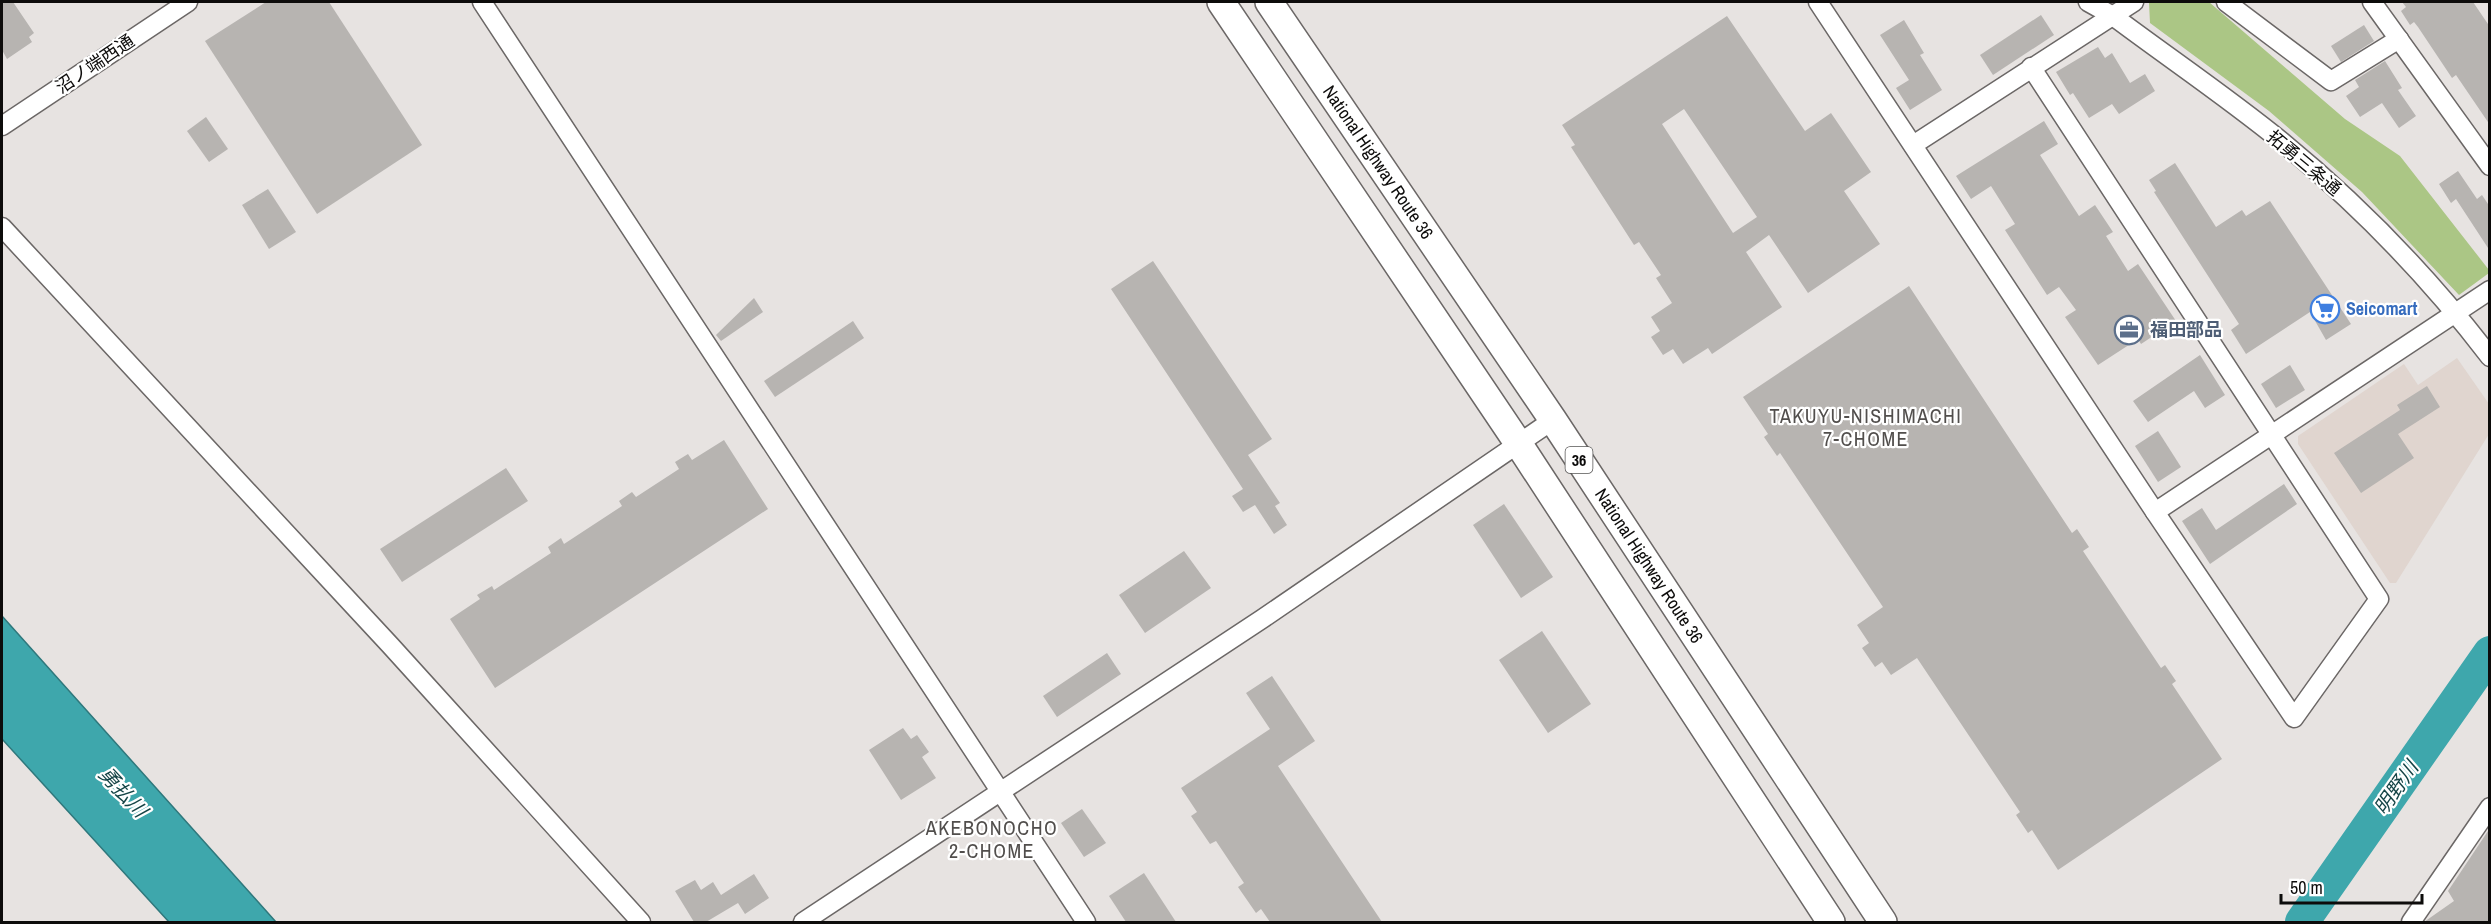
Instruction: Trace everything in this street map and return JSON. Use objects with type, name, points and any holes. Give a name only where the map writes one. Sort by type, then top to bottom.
[{"type":"highway","name":"36","points":[[1221,2],[1518,443],[1831,922]]},
{"type":"highway","name":"National Highway Route 36","points":[[1269,2],[1553,420],[1883,922]]},
{"type":"street","name":"沼ノ端西通","points":[[2,126],[188,2]]},
{"type":"street","points":[[482,2],[1086,922]]},
{"type":"street","points":[[1818,2],[2294,718],[2379,599],[2031,68]]},
{"type":"street","name":"拓勇三条通","points":[[2088,2],[2113,16],[2281,141],[2374,223],[2457,313],[2490,357]]},
{"type":"street","points":[[1913,145],[2134,2]]},
{"type":"street","points":[[2226,2],[2331,81],[2399,39]]},
{"type":"street","points":[[2372,2],[2490,166]]},
{"type":"street","points":[[2,227],[390,645],[641,922]]},
{"type":"street","points":[[2155,512],[2490,290]]},
{"type":"street","points":[[803,922],[1262,619],[1553,420]]},
{"type":"street","points":[[2411,922],[2490,807]]},
{"type":"shaded area","points":[[2457,358],[2489,404],[2489,434],[2396,583],[2390,583],[2298,444],[2298,436],[2404,364],[2418,385]]},
{"type":"green space","points":[[2209,2],[2345,119],[2400,156],[2489,270],[2489,273],[2459,295],[2362,192],[2269,111],[2150,23],[2149,3]]},
{"type":"water","name":"勇払川","points":[[2,616],[276,922],[169,922],[2,739]]},
{"type":"building","points":[[2,2],[13,2],[34,33],[29,37],[32,42],[7,59],[2,50]]},
{"type":"building","points":[[266,2],[329,2],[422,145],[317,214],[205,41]]},
{"type":"building","points":[[2402,2],[2473,2],[2490,27],[2490,125],[2456,75],[2452,78],[2414,22],[2410,25],[2401,11],[2406,7]]},
{"type":"building","points":[[2041,15],[2054,35],[1993,75],[1980,55]]},
{"type":"building","points":[[1727,16],[1805,131],[1831,113],[1871,172],[1844,191],[1880,244],[1808,293],[1769,235],[1746,252],[1782,307],[1712,354],[1708,348],[1683,364],[1673,349],[1663,355],[1651,337],[1660,331],[1651,317],[1672,303],[1656,278],[1661,275],[1639,242],[1634,245],[1571,147],[1575,145],[1562,125]],"holes":[[[1684,109],[1757,217],[1733,233],[1662,124]]]},
{"type":"building","points":[[1904,20],[1924,53],[1920,55],[1942,90],[1910,110],[1896,88],[1909,80],[1880,35]]},
{"type":"building","points":[[2364,25],[2374,41],[2341,62],[2331,46]]},
{"type":"building","points":[[2098,47],[2105,58],[2112,53],[2130,83],[2145,74],[2155,91],[2119,114],[2112,104],[2089,118],[2073,93],[2070,95],[2056,72]]},
{"type":"building","points":[[2385,61],[2402,88],[2398,90],[2416,116],[2399,128],[2382,103],[2360,117],[2346,96],[2359,87],[2355,80]]},
{"type":"building","points":[[206,117],[228,149],[209,162],[187,131]]},
{"type":"building","points":[[2044,121],[2058,144],[2040,155],[2079,216],[2095,205],[2113,232],[2106,236],[2128,271],[2138,264],[2176,321],[2141,344],[2138,339],[2098,365],[2065,317],[2076,310],[2059,287],[2047,295],[2005,230],[2015,224],[1991,186],[1971,199],[1956,176]]},
{"type":"building","points":[[2175,163],[2216,227],[2242,210],[2246,216],[2270,201],[2351,324],[2326,340],[2310,312],[2246,354],[2231,330],[2239,324],[2154,192],[2156,191],[2149,180]]},
{"type":"building","points":[[2458,171],[2477,199],[2482,195],[2490,207],[2490,251],[2456,199],[2451,203],[2439,184]]},
{"type":"building","points":[[268,189],[296,232],[269,249],[242,205]]},
{"type":"building","points":[[1153,261],[1272,439],[1248,455],[1280,503],[1275,506],[1287,525],[1274,534],[1255,505],[1243,512],[1232,496],[1243,489],[1111,289]]},
{"type":"building","points":[[1909,286],[2072,533],[2077,529],[2089,547],[2083,551],[2161,668],[2165,665],[2176,681],[2172,684],[2222,759],[2058,870],[2032,830],[2028,833],[2016,815],[2020,812],[1917,658],[1891,675],[1882,662],[1875,667],[1862,648],[1869,643],[1857,625],[1883,607],[1780,453],[1777,456],[1764,437],[1768,434],[1743,397]]},
{"type":"building","points":[[754,298],[763,312],[721,341],[716,335]]},
{"type":"building","points":[[853,321],[864,338],[775,397],[764,381]]},
{"type":"building","points":[[2200,355],[2225,395],[2205,408],[2194,391],[2148,422],[2133,401]]},
{"type":"building","points":[[2290,365],[2305,390],[2276,408],[2261,384]]},
{"type":"building","points":[[2427,386],[2440,407],[2398,434],[2414,458],[2361,493],[2334,453],[2400,410],[2397,405]]},
{"type":"building","points":[[2158,431],[2181,467],[2158,482],[2135,446]]},
{"type":"building","points":[[724,440],[768,509],[495,688],[450,619],[480,599],[477,595],[492,586],[494,590],[551,553],[548,547],[561,538],[564,544],[622,506],[619,501],[632,492],[636,497],[679,469],[675,462],[688,454],[692,460]]},
{"type":"building","points":[[506,468],[528,501],[402,582],[380,549]]},
{"type":"building","points":[[2284,484],[2297,504],[2210,564],[2182,521],[2202,508],[2216,530]]},
{"type":"building","points":[[1504,504],[1553,577],[1521,598],[1473,525]]},
{"type":"building","points":[[1184,551],[1211,588],[1145,633],[1119,595]]},
{"type":"building","points":[[1542,631],[1591,704],[1548,733],[1499,660]]},
{"type":"building","points":[[1107,653],[1121,674],[1057,717],[1043,696]]},
{"type":"building","points":[[1272,676],[1315,741],[1278,766],[1382,922],[1270,922],[1261,909],[1256,913],[1238,887],[1244,883],[1216,841],[1210,844],[1191,816],[1197,812],[1181,788],[1270,729],[1246,693]]},
{"type":"building","points":[[903,728],[911,739],[917,735],[929,752],[922,757],[936,778],[901,800],[869,750]]},
{"type":"building","points":[[1082,809],[1106,843],[1084,857],[1061,823]]},
{"type":"building","points":[[2490,828],[2490,922],[2424,922],[2454,901],[2448,891]]},
{"type":"building","points":[[1144,873],[1176,922],[1126,922],[1109,896]]},
{"type":"building","points":[[754,874],[769,898],[745,914],[738,903],[706,922],[694,922],[675,891],[695,880],[701,890],[713,882],[721,895]]},
{"type":"waterway","name":"明野川","points":[[2302,922],[2490,653]]},
{"type":"place","name":"Seicomart","points":[[2325,309]]},
{"type":"place","name":"福田部品","points":[[2129,330]]},
{"type":"district","name":"TAKUYU-NISHIMACHI 7-CHOME","points":[[1866,428]]},
{"type":"district","name":"AKEBONOCHO 2-CHOME","points":[[992,840]]}]
